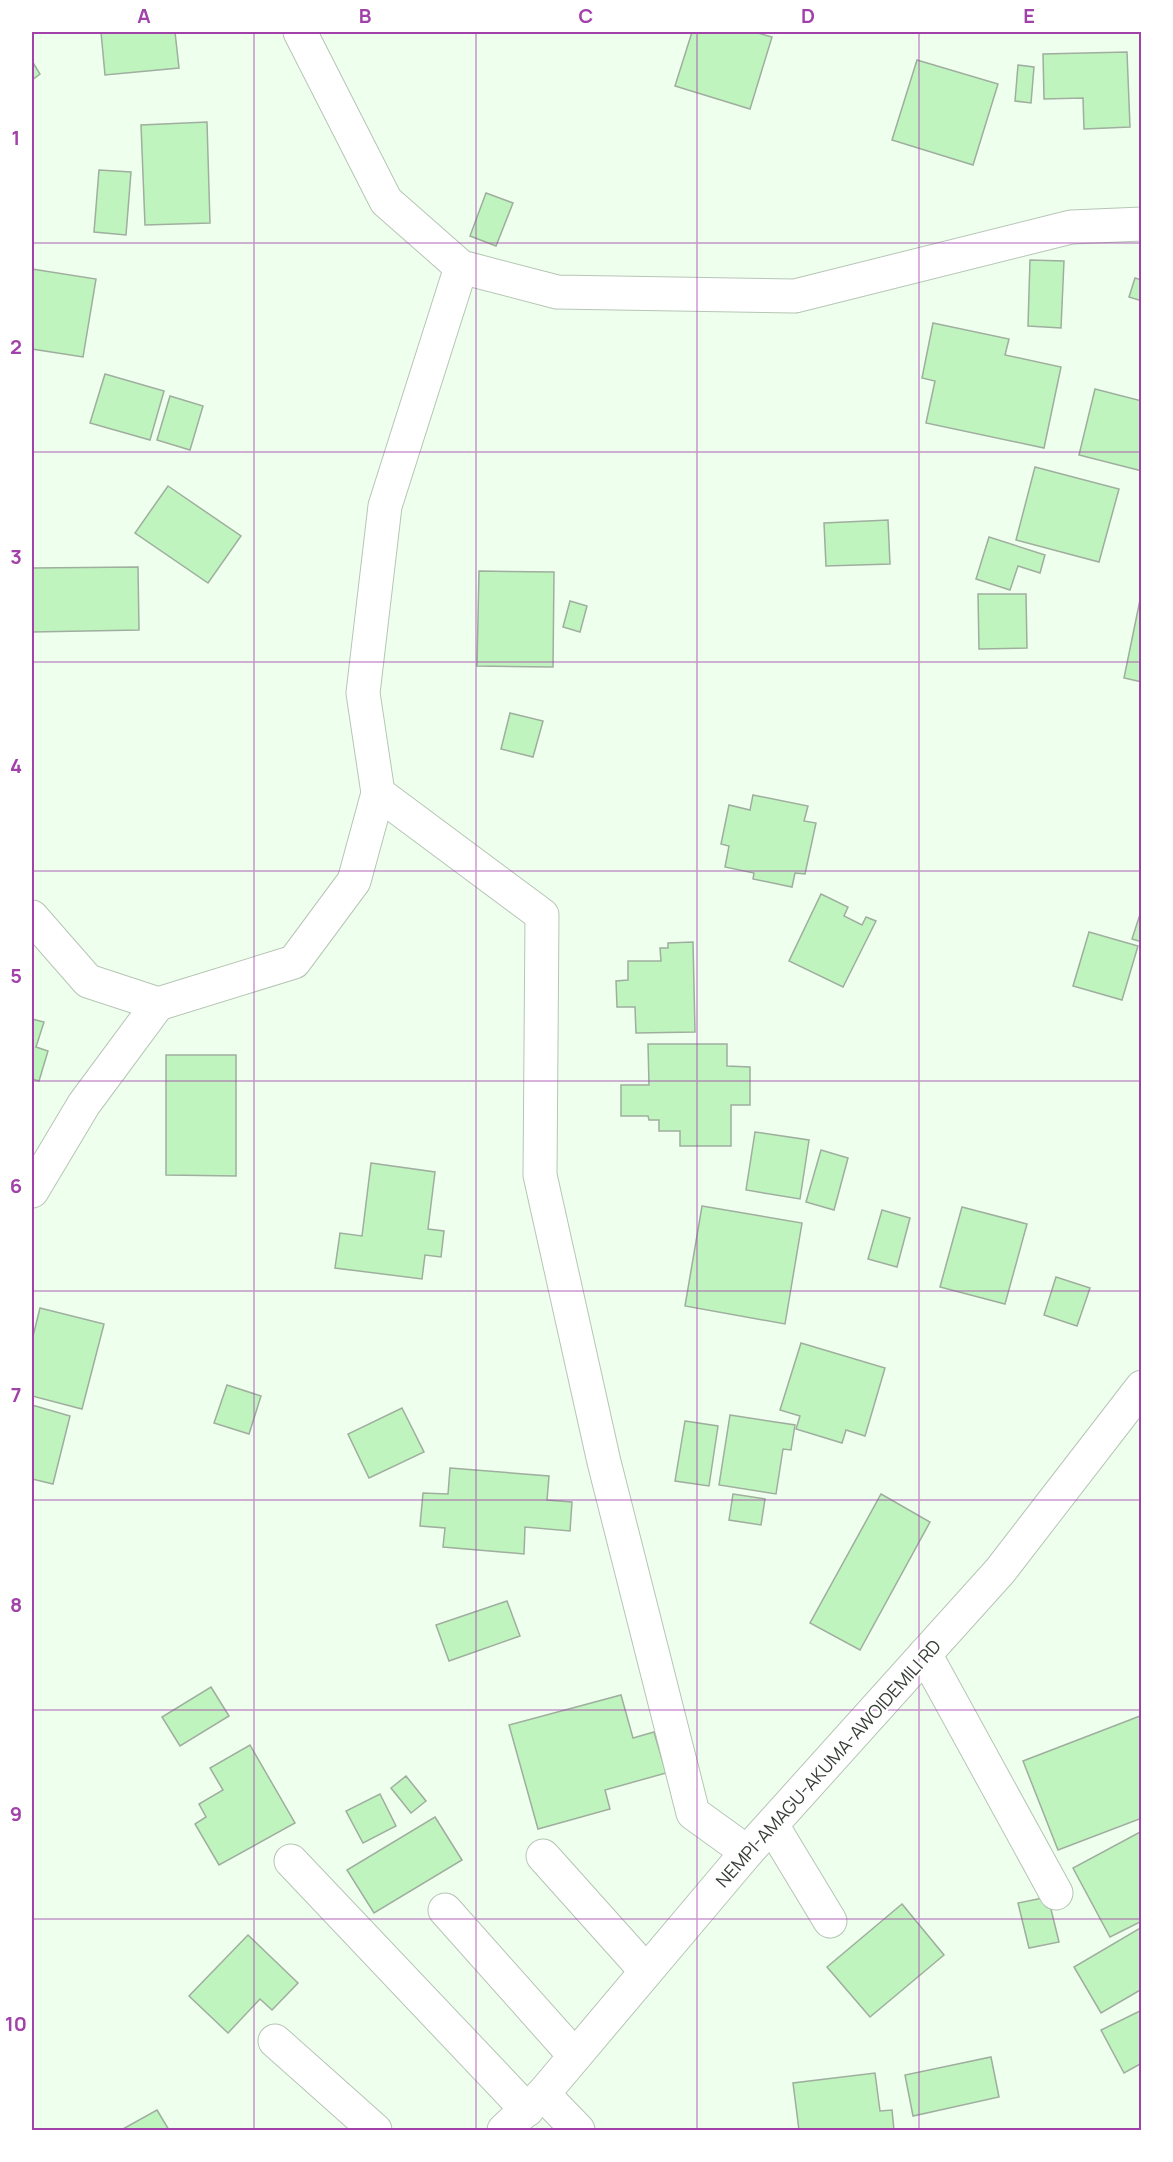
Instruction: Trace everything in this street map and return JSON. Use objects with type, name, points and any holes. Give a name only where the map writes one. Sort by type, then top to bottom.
[{"type":"street","points":[[300,32],[386,201],[461,267],[557,292],[795,296],[1071,227],[1142,224]]},
{"type":"street","points":[[32,917],[88,981],[158,1004],[294,962],[354,881],[378,792],[363,693],[385,506],[461,267]]},
{"type":"street","points":[[378,792],[542,915],[540,1175],[604,1462],[693,1813],[747,1852]]},
{"type":"street","points":[[32,1191],[84,1104],[158,1004]]},
{"type":"street","name":"NEMPI-AMAGU-AKUMA-AWOIDEMILI RD","points":[[525,2111],[575,2056],[747,1852],[1000,1571],[1142,1387]]},
{"type":"street","points":[[925,1654],[1056,1893]]},
{"type":"street","points":[[772,1825],[830,1921]]},
{"type":"street","points":[[543,1856],[646,1971]]},
{"type":"street","points":[[291,1861],[525,2111],[578,2130]]},
{"type":"street","points":[[445,1910],[575,2056]]},
{"type":"street","points":[[275,2041],[375,2130]]},
{"type":"building","points":[[101,32],[175,32],[179,68],[105,75]]},
{"type":"building","points":[[692,32],[754,32],[772,37],[750,109],[675,86]]},
{"type":"building","points":[[1127,52],[1130,127],[1084,129],[1083,98],[1044,99],[1043,54]]},
{"type":"building","points":[[917,60],[998,84],[973,165],[892,140]]},
{"type":"building","points":[[32,61],[40,74],[32,80]]},
{"type":"building","points":[[1018,65],[1034,67],[1031,103],[1015,101]]},
{"type":"building","points":[[207,122],[210,223],[145,225],[141,125]]},
{"type":"building","points":[[99,170],[131,172],[126,235],[94,232]]},
{"type":"building","points":[[486,193],[513,203],[496,246],[470,236]]},
{"type":"building","points":[[1030,260],[1064,261],[1061,328],[1028,326]]},
{"type":"building","points":[[32,269],[96,279],[83,357],[32,349]]},
{"type":"building","points":[[1135,278],[1142,280],[1142,301],[1129,297]]},
{"type":"building","points":[[933,323],[1009,339],[1005,355],[1061,367],[1044,448],[926,423],[935,381],[922,378]]},
{"type":"building","points":[[105,374],[164,391],[150,440],[90,423]]},
{"type":"building","points":[[1095,389],[1142,401],[1142,471],[1079,455]]},
{"type":"building","points":[[170,396],[203,406],[190,450],[157,440]]},
{"type":"building","points":[[1035,467],[1119,489],[1099,562],[1016,540]]},
{"type":"building","points":[[168,486],[241,536],[208,583],[135,533]]},
{"type":"building","points":[[888,520],[890,564],[826,566],[824,523]]},
{"type":"building","points":[[989,537],[1045,555],[1040,573],[1018,566],[1010,590],[976,579]]},
{"type":"building","points":[[138,567],[139,630],[32,632],[32,568]]},
{"type":"building","points":[[479,571],[554,572],[553,667],[477,666]]},
{"type":"building","points":[[978,594],[1026,594],[1027,648],[979,649]]},
{"type":"building","points":[[1142,595],[1142,682],[1124,678]]},
{"type":"building","points":[[570,601],[587,606],[580,632],[563,627]]},
{"type":"building","points":[[510,713],[543,721],[533,757],[501,749]]},
{"type":"building","points":[[753,795],[808,806],[804,821],[816,823],[805,874],[795,873],[792,887],[753,879],[754,873],[725,867],[729,846],[721,844],[729,805],[750,810]]},
{"type":"building","points":[[821,894],[848,907],[844,916],[862,925],[866,917],[876,921],[843,987],[789,961]]},
{"type":"building","points":[[1142,908],[1142,942],[1132,939]]},
{"type":"building","points":[[1089,932],[1138,946],[1122,1000],[1073,986]]},
{"type":"building","points":[[693,942],[695,1032],[636,1033],[635,1007],[617,1007],[616,981],[628,980],[628,961],[661,961],[660,948],[668,948],[668,943]]},
{"type":"building","points":[[32,1019],[44,1022],[36,1047],[48,1051],[39,1081],[32,1079]]},
{"type":"building","points":[[648,1044],[727,1044],[727,1066],[750,1067],[750,1105],[731,1105],[731,1146],[680,1146],[680,1131],[659,1131],[659,1120],[649,1120],[648,1116],[621,1116],[621,1085],[649,1085]]},
{"type":"building","points":[[166,1055],[236,1055],[236,1176],[166,1175]]},
{"type":"building","points":[[755,1132],[809,1140],[800,1199],[746,1190]]},
{"type":"building","points":[[821,1150],[848,1158],[834,1210],[806,1202]]},
{"type":"building","points":[[371,1163],[435,1172],[428,1229],[444,1231],[441,1257],[425,1255],[422,1279],[335,1268],[340,1233],[362,1236]]},
{"type":"building","points":[[702,1206],[802,1223],[785,1324],[685,1306]]},
{"type":"building","points":[[962,1207],[1027,1224],[1005,1304],[940,1287]]},
{"type":"building","points":[[882,1210],[910,1218],[897,1267],[868,1259]]},
{"type":"building","points":[[1056,1277],[1090,1288],[1077,1326],[1044,1315]]},
{"type":"building","points":[[40,1308],[104,1324],[82,1409],[32,1396],[32,1340]]},
{"type":"building","points":[[801,1343],[885,1368],[865,1436],[846,1430],[842,1443],[796,1429],[800,1416],[780,1410]]},
{"type":"building","points":[[227,1385],[261,1396],[249,1434],[214,1423]]},
{"type":"building","points":[[32,1405],[70,1416],[53,1484],[32,1479]]},
{"type":"building","points":[[402,1408],[424,1452],[369,1478],[348,1434]]},
{"type":"building","points":[[730,1415],[795,1425],[791,1450],[783,1449],[776,1494],[719,1485]]},
{"type":"building","points":[[685,1421],[718,1426],[709,1486],[675,1481]]},
{"type":"building","points":[[450,1468],[549,1476],[547,1500],[572,1502],[570,1531],[525,1527],[524,1554],[443,1547],[445,1528],[420,1526],[423,1493],[448,1494]]},
{"type":"building","points":[[733,1494],[765,1499],[761,1525],[729,1520]]},
{"type":"building","points":[[881,1494],[930,1522],[860,1650],[810,1623]]},
{"type":"building","points":[[507,1601],[520,1636],[449,1661],[436,1625]]},
{"type":"building","points":[[211,1687],[229,1716],[180,1746],[162,1717]]},
{"type":"building","points":[[621,1695],[633,1738],[654,1732],[666,1773],[605,1790],[610,1809],[538,1829],[509,1725]]},
{"type":"building","points":[[1140,1716],[1142,1720],[1142,1818],[1058,1850],[1023,1761]]},
{"type":"building","points":[[250,1745],[295,1823],[219,1865],[195,1824],[206,1817],[199,1804],[223,1790],[210,1768]]},
{"type":"building","points":[[406,1776],[426,1801],[411,1813],[391,1788]]},
{"type":"building","points":[[380,1794],[396,1826],[363,1843],[346,1811]]},
{"type":"building","points":[[435,1817],[462,1860],[374,1913],[347,1870]]},
{"type":"building","points":[[1142,1831],[1142,1921],[1110,1937],[1073,1868]]},
{"type":"building","points":[[1048,1897],[1059,1942],[1029,1948],[1018,1903]]},
{"type":"building","points":[[902,1904],[944,1955],[870,2017],[827,1967]]},
{"type":"building","points":[[1142,1927],[1142,1989],[1101,2013],[1074,1967]]},
{"type":"building","points":[[248,1935],[298,1983],[272,2010],[260,1999],[228,2033],[189,1996]]},
{"type":"building","points":[[1142,2010],[1142,2063],[1124,2073],[1101,2030]]},
{"type":"building","points":[[991,2057],[999,2097],[913,2116],[905,2075]]},
{"type":"building","points":[[875,2073],[880,2111],[892,2110],[894,2130],[799,2130],[793,2083]]},
{"type":"building","points":[[157,2110],[169,2130],[121,2130]]}]
